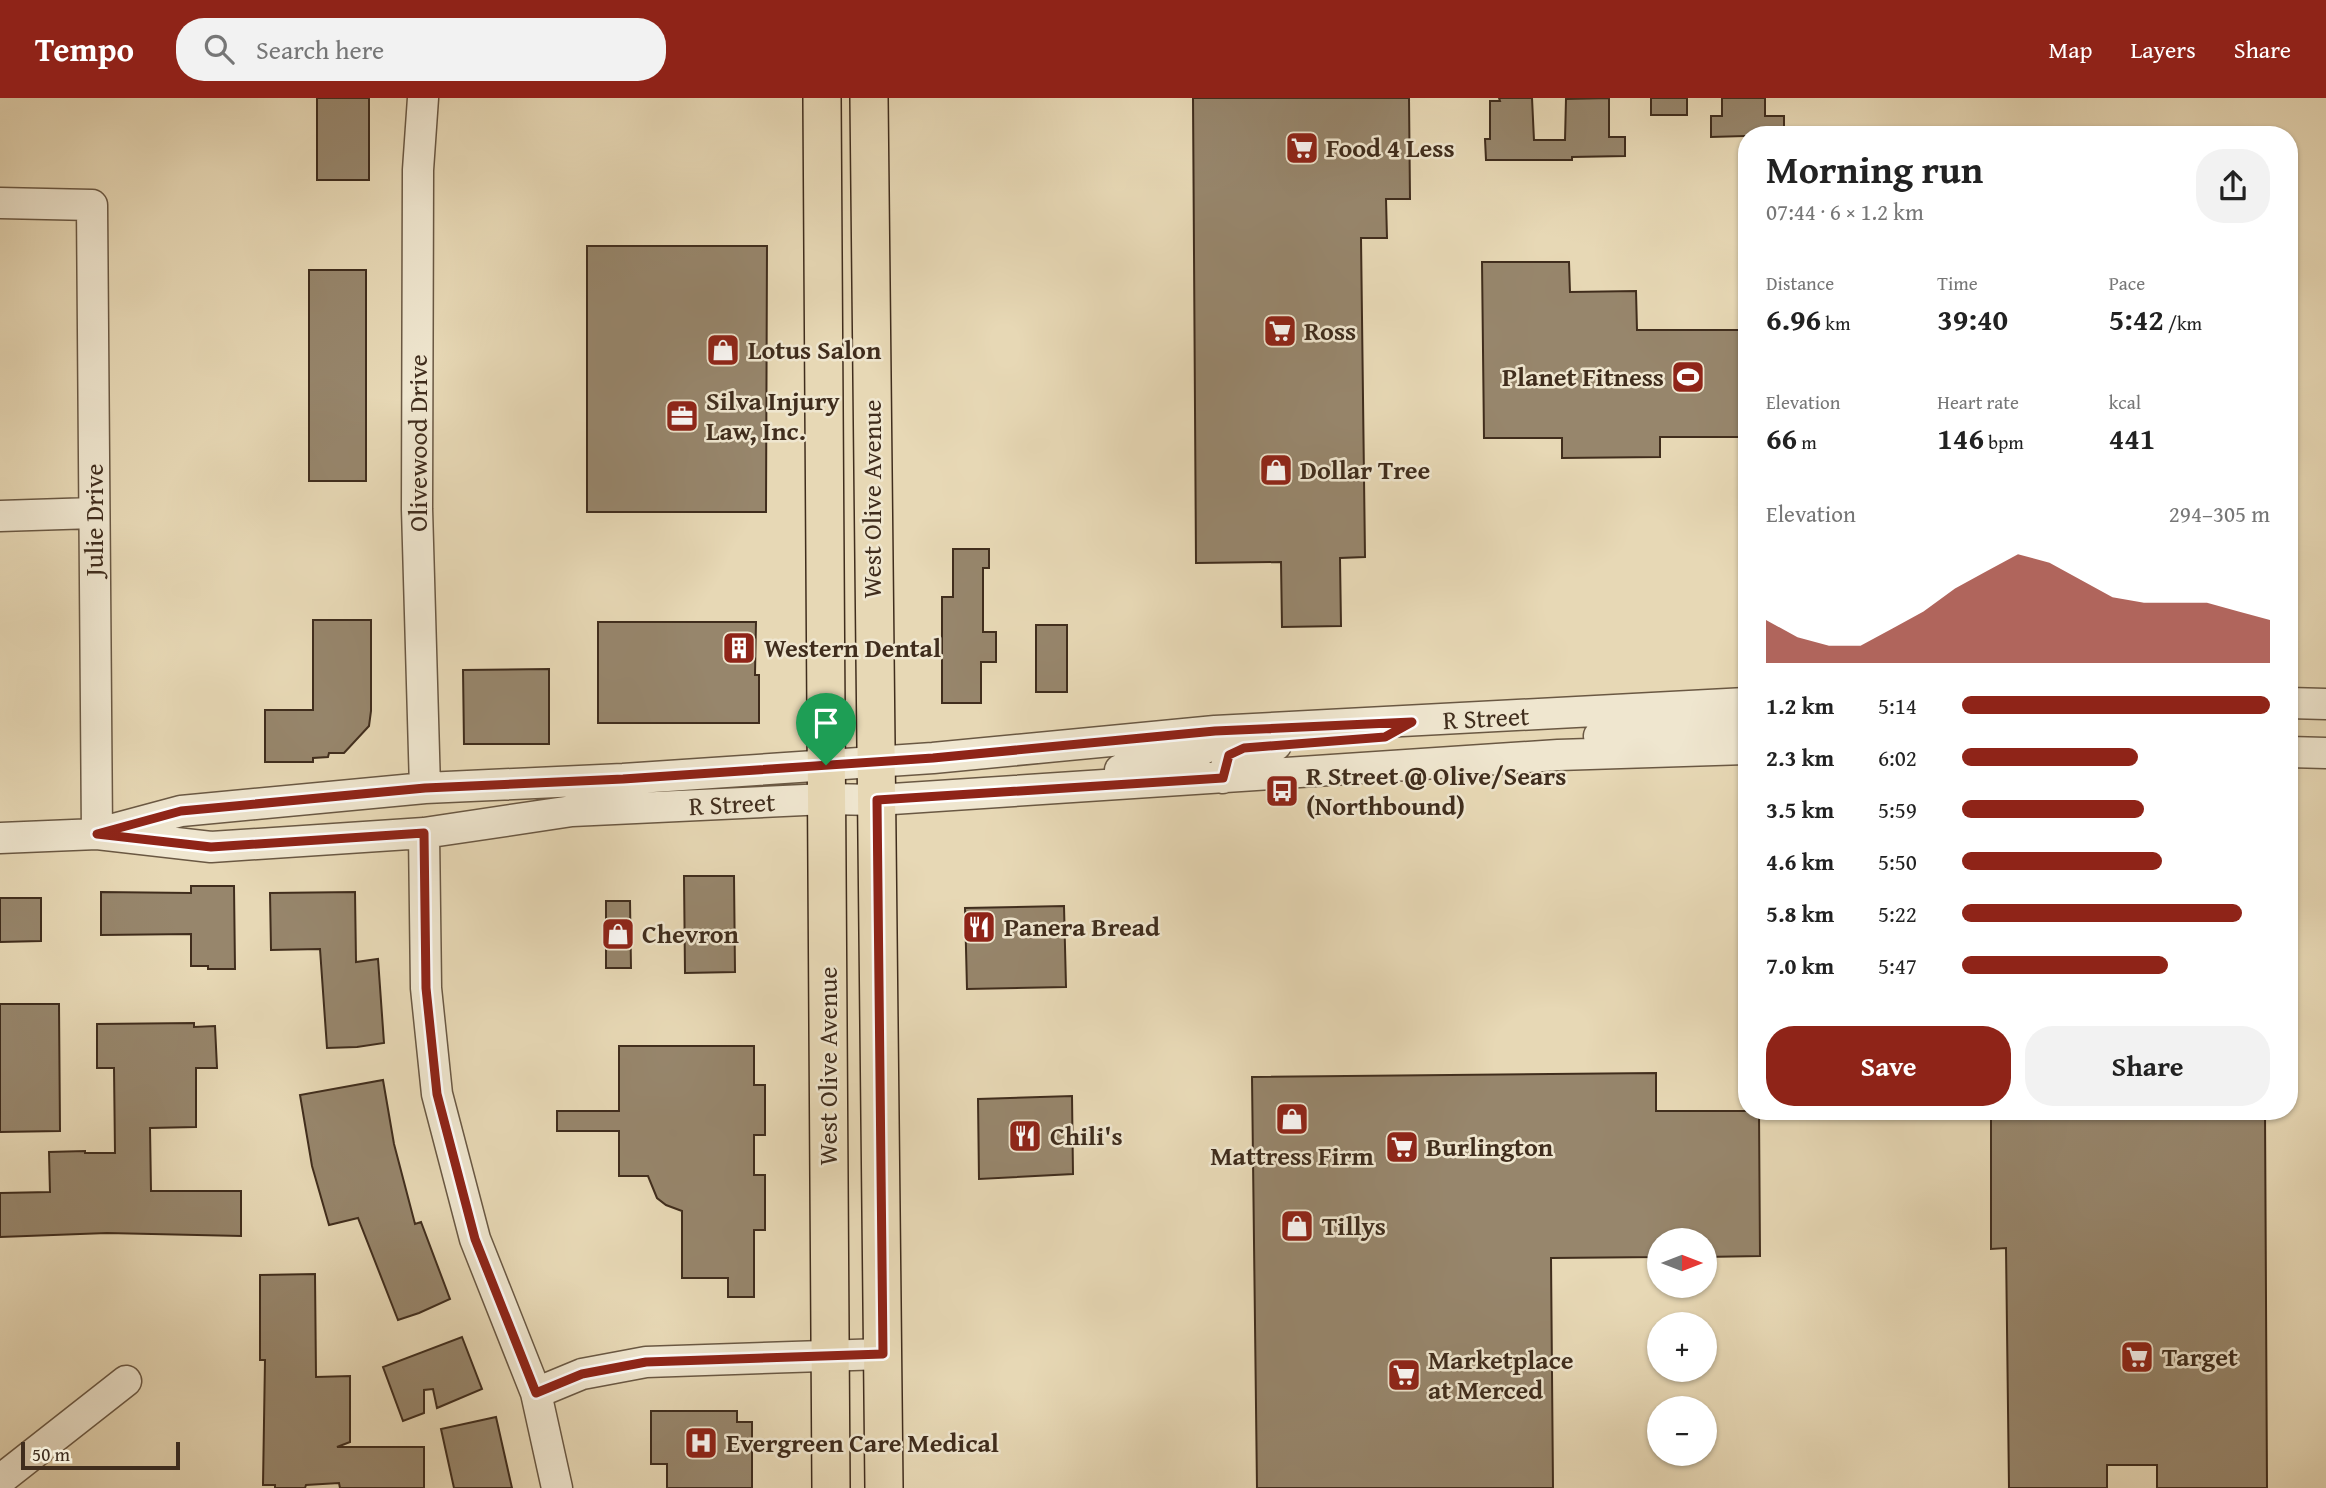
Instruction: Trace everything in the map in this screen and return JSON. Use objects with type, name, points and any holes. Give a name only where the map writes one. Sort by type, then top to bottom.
[{"type":"main road","name":"West Olive Avenue","points":[[822,98],[831,1488]]},
{"type":"main road","name":"West Olive Avenue","points":[[869,98],[884,1488]]},
{"type":"street","name":"Olivewood Drive","points":[[423,98],[418,170],[417,509],[425,788]]},
{"type":"street","name":"Julie Drive","points":[[0,203],[92,205],[97,834]]},
{"type":"street","points":[[0,516],[94,513]]},
{"type":"street","name":"R Street","points":[[0,838],[97,834],[211,847],[424,833],[572,811],[826,782],[876,762],[1215,731],[1738,703]]},
{"type":"street","points":[[2298,704],[2326,704]]},
{"type":"street","points":[[1223,778],[1229,755],[1244,748],[1385,737],[1412,722]]},
{"type":"street","points":[[1558,755],[1581,739],[1648,731],[1738,726]]},
{"type":"street","points":[[1096,785],[1102,778],[1118,770],[1195,754],[1208,746],[1215,731]]},
{"type":"street","name":"R Street","points":[[97,834],[181,811],[425,788],[554,782],[826,782],[877,800],[1558,755],[1738,750]]},
{"type":"street","points":[[2298,752],[2326,753]]},
{"type":"street","points":[[554,782],[531,795],[456,804],[438,810],[424,833],[426,988],[437,1094],[475,1239],[536,1393],[557,1488]]},
{"type":"street","points":[[232,845],[247,831],[267,821],[386,808],[425,788]]},
{"type":"street","points":[[536,1393],[582,1374],[646,1362],[883,1354]]},
{"type":"street","points":[[0,1480],[126,1381]]},
{"type":"building","points":[[317,98],[369,98],[369,180],[317,180]]},
{"type":"building","points":[[1193,98],[1409,98],[1410,199],[1386,199],[1387,238],[1361,238],[1365,557],[1340,558],[1341,626],[1282,627],[1281,562],[1196,563]]},
{"type":"building","points":[[1499,98],[1532,98],[1534,140],[1565,140],[1566,99],[1609,98],[1609,137],[1625,137],[1625,156],[1572,157],[1572,160],[1486,160],[1485,139],[1490,139],[1490,101],[1500,101]]},
{"type":"building","points":[[1651,98],[1687,98],[1687,115],[1651,115]]},
{"type":"building","points":[[1722,98],[1765,98],[1765,116],[1784,116],[1784,126],[1738,126],[1738,136],[1711,137],[1711,116],[1722,116]]},
{"type":"building","points":[[587,246],[767,246],[766,512],[587,512]]},
{"type":"building","points":[[1482,262],[1569,262],[1570,292],[1636,291],[1637,330],[1738,330],[1738,437],[1660,437],[1660,457],[1562,458],[1562,438],[1484,438]]},
{"type":"building","points":[[309,270],[366,270],[366,481],[309,481]]},
{"type":"building","points":[[953,549],[989,549],[989,568],[983,568],[983,632],[996,632],[996,662],[981,662],[981,703],[942,703],[942,597],[953,597]]},
{"type":"building","points":[[313,620],[371,620],[369,726],[344,753],[329,753],[328,757],[313,758],[313,762],[265,762],[265,710],[313,710]]},
{"type":"building","points":[[598,622],[756,622],[755,675],[759,675],[759,723],[598,723]]},
{"type":"building","points":[[1036,625],[1067,625],[1067,692],[1036,692]]},
{"type":"building","points":[[549,669],[549,744],[464,744],[463,670]]},
{"type":"building","name":"Chevron","points":[[684,876],[734,876],[735,972],[685,973]]},
{"type":"building","points":[[191,886],[234,886],[235,969],[191,966],[191,934],[101,935],[101,892],[191,893]]},
{"type":"building","points":[[355,892],[356,962],[378,959],[384,1043],[327,1048],[320,949],[271,950],[270,893]]},
{"type":"building","points":[[0,898],[41,898],[41,941],[0,942]]},
{"type":"building","name":"Chevron","points":[[606,901],[630,901],[631,968],[606,968]]},
{"type":"building","points":[[1064,906],[1066,987],[967,989],[965,908]]},
{"type":"building","points":[[0,1004],[59,1004],[60,1131],[0,1132]]},
{"type":"building","points":[[194,1023],[194,1027],[215,1026],[217,1068],[196,1068],[196,1127],[150,1128],[151,1191],[241,1191],[241,1236],[107,1233],[0,1237],[0,1193],[50,1192],[49,1152],[115,1153],[114,1068],[97,1068],[97,1024]]},
{"type":"building","points":[[619,1046],[754,1046],[754,1085],[765,1085],[765,1135],[754,1135],[754,1175],[765,1175],[765,1230],[754,1230],[754,1297],[728,1297],[728,1278],[682,1278],[682,1211],[657,1198],[648,1176],[619,1176],[619,1131],[557,1131],[557,1111],[619,1111]]},
{"type":"building","name":"Marketplace at Merced","points":[[1656,1073],[1656,1111],[1738,1111],[1738,1120],[1759,1120],[1760,1256],[1717,1257],[1717,1228],[1647,1228],[1647,1257],[1551,1258],[1553,1488],[1257,1488],[1252,1077]]},
{"type":"building","points":[[383,1080],[394,1144],[415,1224],[421,1222],[450,1299],[398,1320],[358,1218],[329,1225],[312,1166],[300,1095]]},
{"type":"building","name":"Chili's","points":[[1072,1096],[1073,1174],[979,1179],[978,1099]]},
{"type":"building","name":"Target","points":[[1991,1120],[2265,1120],[2267,1488],[2157,1488],[2157,1465],[2107,1465],[2107,1488],[2009,1488],[2006,1248],[1991,1249]]},
{"type":"building","points":[[315,1274],[316,1377],[350,1376],[350,1442],[337,1447],[424,1447],[424,1488],[340,1488],[339,1483],[306,1485],[305,1488],[275,1488],[275,1485],[263,1485],[265,1360],[260,1360],[260,1275]]},
{"type":"building","points":[[462,1337],[482,1389],[437,1408],[433,1389],[424,1390],[424,1413],[403,1421],[383,1367]]},
{"type":"building","name":"Evergreen Care Medical","points":[[651,1411],[737,1411],[737,1422],[752,1422],[752,1488],[667,1488],[667,1464],[651,1464]]},
{"type":"building","points":[[496,1417],[512,1488],[454,1488],[441,1429]]},
{"type":"place","name":"Food 4 Less","points":[[1302,148]]},
{"type":"place","name":"Ross","points":[[1280,331]]},
{"type":"place","name":"Lotus Salon","points":[[723,350]]},
{"type":"place","name":"Planet Fitness","points":[[1688,377]]},
{"type":"place","name":"Silva Injury Law, Inc.","points":[[682,416]]},
{"type":"place","name":"Dollar Tree","points":[[1276,470]]},
{"type":"place","name":"Western Dental","points":[[739,648]]},
{"type":"place","name":"R Street @ Olive/Sears (Northbound)","points":[[1282,791]]},
{"type":"place","name":"Panera Bread","points":[[979,927]]},
{"type":"place","name":"Chevron","points":[[618,934]]},
{"type":"place","name":"Mattress Firm","points":[[1292,1119]]},
{"type":"place","name":"Chili's","points":[[1025,1136]]},
{"type":"place","name":"Burlington","points":[[1402,1147]]},
{"type":"place","name":"Tillys","points":[[1297,1226]]},
{"type":"place","name":"Target","points":[[2137,1357]]},
{"type":"place","name":"Marketplace at Merced","points":[[1404,1375]]},
{"type":"place","name":"Evergreen Care Medical","points":[[701,1443]]},
{"type":"route","points":[[1412,722],[1385,737],[1244,748],[1229,755],[1223,778],[877,800],[883,1354],[646,1362],[582,1374],[536,1393],[475,1239],[437,1094],[426,988],[424,833],[211,847],[97,834],[181,811],[425,788],[623,779],[826,765],[933,758],[1215,731],[1412,722]]}]
